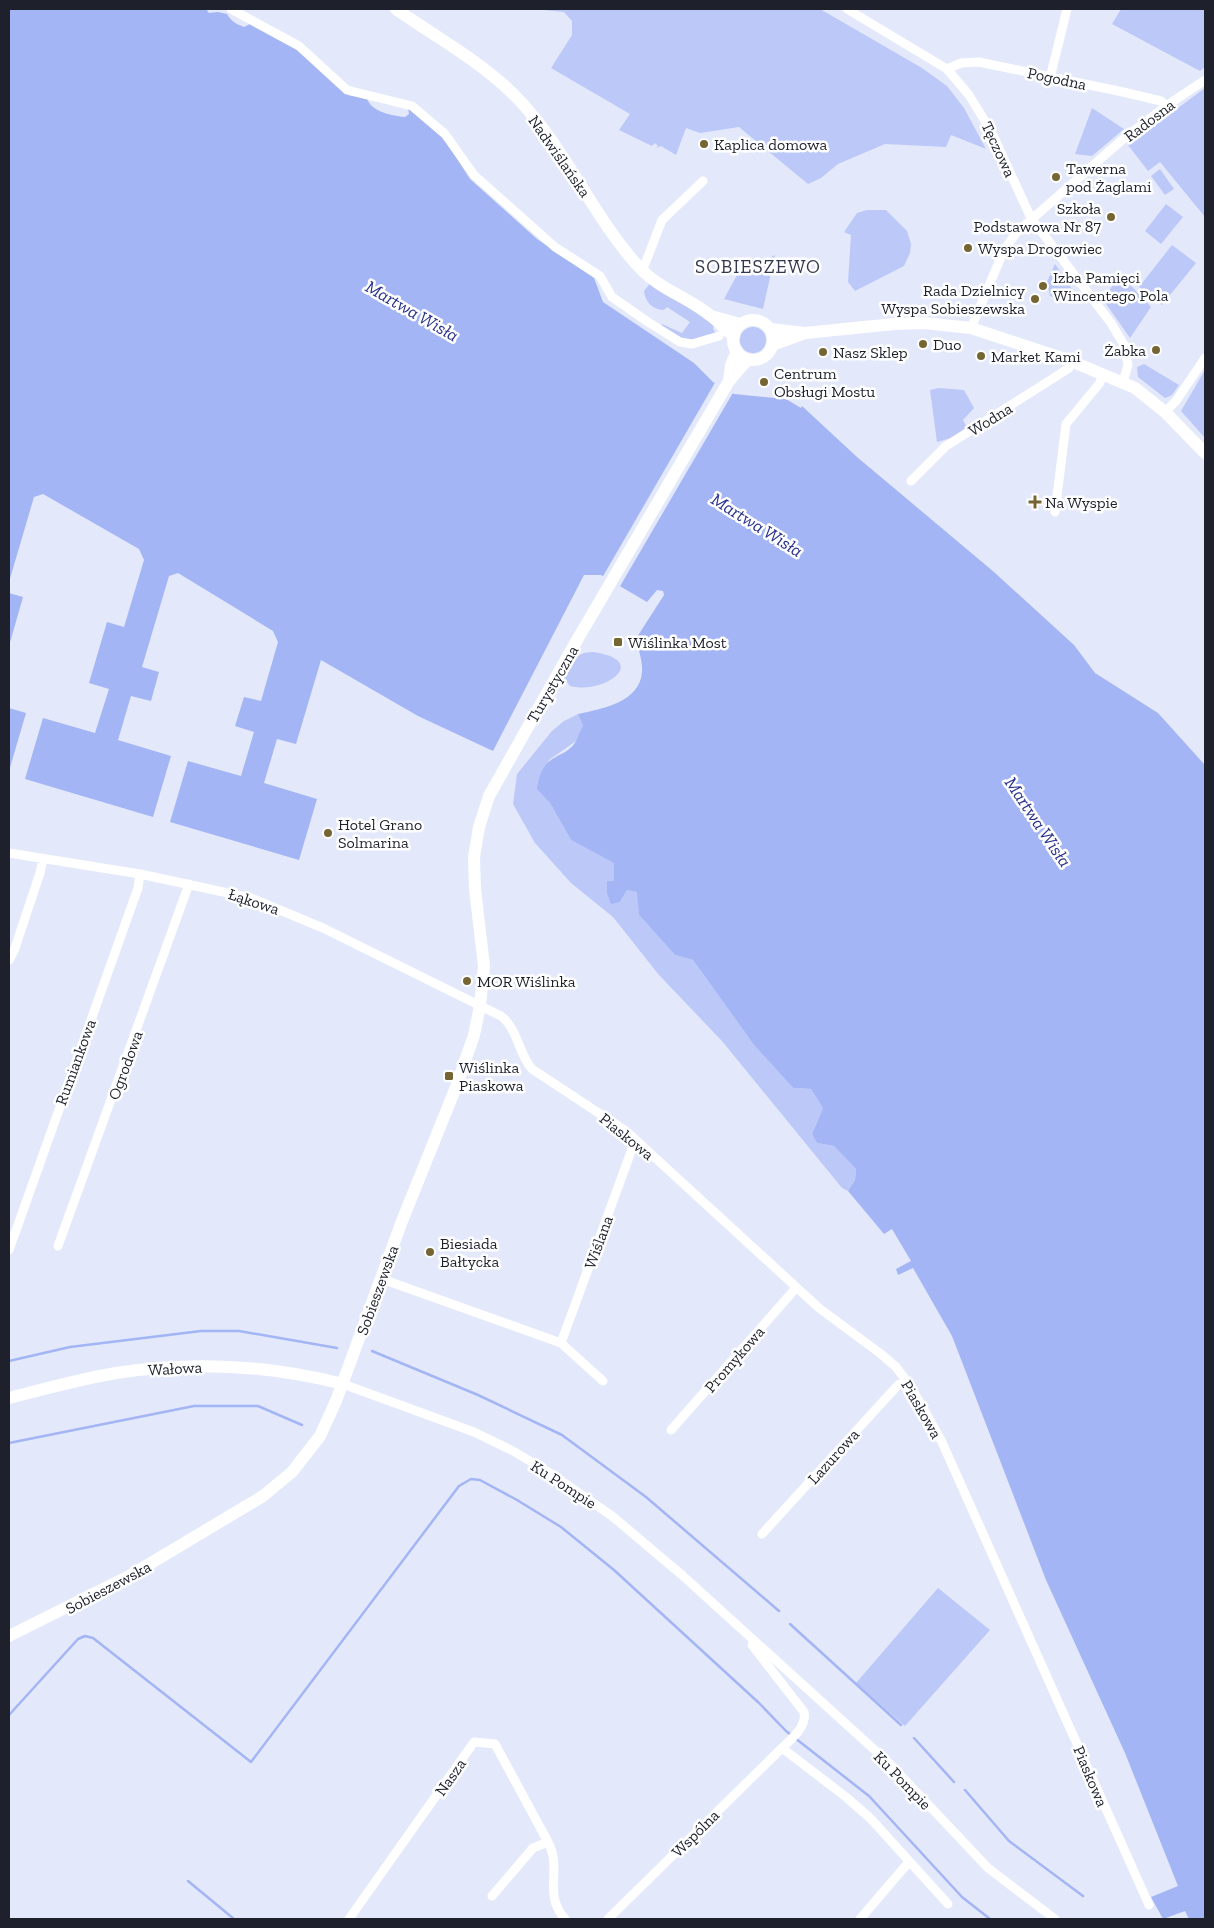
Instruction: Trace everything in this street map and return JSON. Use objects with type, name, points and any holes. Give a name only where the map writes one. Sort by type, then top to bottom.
[{"type":"main road","name":"Nadwiślańska","points":[[396,9],[485,71],[520,101],[542,129],[624,249],[641,268],[662,286],[711,316],[740,324]]},
{"type":"main road","name":"Nadwiślańska","points":[[711,316],[721,327],[734,336]]},
{"type":"main road","points":[[728,382],[731,365],[737,351],[734,336],[740,324],[753,320],[766,324],[770,329],[772,345]]},
{"type":"main road","points":[[728,382],[748,359],[762,357],[772,345],[804,334],[911,323],[971,328],[1071,361],[1135,388],[1165,412],[1205,453]]},
{"type":"main road","points":[[770,329],[804,334]]},
{"type":"main road","points":[[737,351],[748,359]]},
{"type":"main road","name":"Turystyczna","points":[[495,782],[728,382]]},
{"type":"main road","name":"Sobieszewska","points":[[9,1636],[123,1580],[186,1544],[263,1496],[292,1472],[310,1451],[329,1418],[402,1221],[466,1059],[480,1006],[484,951],[475,890],[474,857],[481,816],[495,782]]},
{"type":"main road","name":"Wałowa","points":[[9,1398],[116,1373],[182,1367],[260,1368],[342,1384]]},
{"type":"street","points":[[231,9],[299,46],[347,90],[412,106],[445,134],[474,175],[544,238],[600,276],[612,297],[670,337],[692,344],[719,336]]},
{"type":"street","name":"Tęczowa","points":[[847,9],[946,69],[970,95],[982,114],[1031,218],[1111,323],[1124,346],[1128,365],[1123,382]]},
{"type":"street","points":[[1050,78],[1067,9]]},
{"type":"street","name":"Pogodna","points":[[946,69],[961,63],[979,62],[1161,101],[1166,106]]},
{"type":"street","name":"Radosna","points":[[971,328],[1004,250],[1017,232],[1031,218],[1166,106],[1205,80]]},
{"type":"street","points":[[641,268],[662,220],[703,180]]},
{"type":"street","points":[[1165,412],[1176,401],[1205,358]]},
{"type":"street","name":"Wodna","points":[[911,481],[946,446],[1069,368],[1071,361]]},
{"type":"street","points":[[1055,512],[1066,424],[1099,384],[1104,374]]},
{"type":"street","name":"Łąkowa","points":[[9,853],[140,874],[241,895],[299,917],[480,1006]]},
{"type":"street","points":[[9,960],[14,951],[40,874],[43,859]]},
{"type":"street","name":"Rumiankowa","points":[[9,1250],[138,888],[140,874]]},
{"type":"street","name":"Ogrodowa","points":[[58,1246],[189,884]]},
{"type":"street","name":"Piaskowa","points":[[480,1006],[501,1016],[509,1024],[523,1057],[532,1069],[619,1126],[796,1288],[830,1316],[870,1344],[907,1380],[941,1440],[1149,1906]]},
{"type":"street","name":"Wiślana","points":[[561,1343],[632,1149],[638,1142]]},
{"type":"street","points":[[382,1279],[561,1343],[603,1381]]},
{"type":"street","name":"Promykowa","points":[[671,1430],[796,1288]]},
{"type":"street","name":"Lazurowa","points":[[762,1534],[898,1385],[907,1380]]},
{"type":"street","name":"Ku Pompie","points":[[342,1384],[474,1432],[513,1451],[550,1473],[612,1516],[682,1574],[889,1763],[964,1845],[988,1868],[1055,1919]]},
{"type":"street","name":"Ku Pompie","points":[[752,1639],[750,1643],[804,1712],[805,1718],[800,1729],[784,1746]]},
{"type":"street","name":"Nasza","points":[[349,1919],[474,1742],[495,1744],[548,1842],[553,1852],[554,1903],[565,1919]]},
{"type":"street","points":[[784,1746],[871,1819],[908,1863],[948,1904]]},
{"type":"street","name":"Wspólna","points":[[608,1919],[784,1746]]},
{"type":"street","points":[[492,1896],[533,1848],[548,1842]]},
{"type":"street","points":[[860,1919],[908,1863]]},
{"type":"shaded area","points":[[532,9],[820,9],[922,68],[947,86],[964,108],[986,149],[951,135],[946,147],[885,144],[838,164],[821,178],[808,184],[739,127],[700,133],[686,128],[676,155],[661,146],[656,148],[658,146],[655,143],[652,146],[619,130],[630,114],[551,68],[572,35],[572,21],[564,12]]},
{"type":"shaded area","points":[[1121,9],[1205,9],[1205,67],[1200,71],[1112,24]]},
{"type":"shaded area","points":[[1205,88],[1205,217],[1160,162],[1148,171],[1128,145]]},
{"type":"shaded area","points":[[1092,108],[1124,129],[1092,156],[1075,154]]},
{"type":"shaded area","points":[[1160,169],[1174,189],[1165,195],[1151,176]]},
{"type":"shaded area","points":[[1166,204],[1183,217],[1161,244],[1145,231]]},
{"type":"shaded area","points":[[867,210],[886,210],[907,231],[911,244],[910,253],[904,266],[855,291],[848,282],[851,235],[844,232],[857,213]]},
{"type":"shaded area","points":[[1172,245],[1196,263],[1162,305],[1139,287]]},
{"type":"shaded area","points":[[775,255],[763,309],[724,299],[737,275]]},
{"type":"shaded area","points":[[1055,264],[1076,295],[1070,303],[1050,296],[1047,282]]},
{"type":"shaded area","points":[[1119,273],[1151,307],[1130,338],[1104,301]]},
{"type":"shaded area","points":[[651,282],[714,325],[713,329],[716,334],[689,342],[661,327],[662,324],[682,333],[690,322],[667,307],[664,310],[660,310],[650,305],[644,291]]},
{"type":"shaded area","points":[[753,327],[762,331],[766,340],[762,349],[753,353],[744,349],[740,340],[744,331]]},
{"type":"shaded area","points":[[1144,364],[1179,385],[1172,395],[1165,398],[1138,377],[1137,367]]},
{"type":"shaded area","points":[[1205,370],[1205,438],[1181,411]]},
{"type":"shaded area","points":[[939,388],[964,390],[974,408],[963,420],[968,429],[951,438],[937,442],[930,390]]},
{"type":"shaded area","points":[[593,652],[610,656],[619,662],[621,669],[617,675],[597,686],[570,686],[563,677],[571,663],[582,654]]},
{"type":"shaded area","points":[[578,714],[583,726],[576,741],[549,760],[538,789],[550,803],[571,840],[615,863],[615,881],[607,881],[620,902],[627,890],[638,892],[639,915],[675,955],[693,960],[754,1045],[793,1088],[811,1089],[823,1108],[812,1134],[817,1143],[834,1146],[856,1169],[855,1180],[848,1191],[842,1188],[722,1041],[659,975],[613,917],[571,883],[535,843],[513,804],[517,774],[552,731],[564,721]]},
{"type":"shaded area","points":[[938,1588],[990,1630],[905,1726],[856,1683]]},
{"type":"water","name":"Martwa Wisła","points":[[9,9],[206,9],[209,13],[227,14],[239,25],[244,27],[250,24],[296,48],[348,95],[367,99],[373,107],[395,116],[405,117],[409,114],[408,108],[410,109],[445,140],[470,179],[537,239],[594,278],[603,302],[694,363],[713,382],[734,394],[786,399],[801,408],[802,406],[857,457],[994,572],[1074,645],[1095,673],[1158,713],[1204,764],[1205,1919],[1189,1919],[1185,1911],[1163,1919],[1151,1897],[1178,1886],[1125,1753],[1046,1580],[952,1336],[913,1268],[898,1275],[896,1269],[911,1261],[892,1229],[884,1234],[848,1191],[855,1180],[856,1169],[834,1146],[817,1143],[812,1134],[823,1108],[811,1089],[793,1088],[754,1045],[693,960],[675,955],[639,915],[637,892],[627,890],[620,902],[611,904],[607,893],[607,881],[614,881],[614,863],[571,840],[550,803],[537,789],[544,768],[576,741],[583,726],[578,714],[598,710],[618,702],[635,691],[640,682],[642,672],[637,637],[664,595],[663,591],[657,590],[647,602],[601,575],[584,575],[493,751],[418,716],[321,660],[296,744],[277,739],[264,783],[317,799],[299,860],[170,822],[188,761],[241,776],[254,732],[235,726],[244,697],[261,701],[278,642],[273,631],[178,573],[169,576],[142,667],[159,672],[151,701],[131,696],[118,740],[171,756],[153,817],[25,779],[43,718],[95,733],[109,689],[89,683],[107,622],[124,627],[144,560],[139,549],[43,494],[34,497],[9,582]]},
{"type":"water","points":[[9,593],[23,597],[9,646]]},
{"type":"water","points":[[9,708],[26,713],[9,771]]},
{"type":"pier","points":[[716,381],[734,391],[619,588],[602,578]]},
{"type":"waterway","points":[[9,1361],[70,1347],[201,1331],[239,1331],[337,1348]]},
{"type":"waterway","points":[[372,1351],[478,1395],[562,1435],[646,1497],[779,1611]]},
{"type":"waterway","points":[[9,1443],[194,1406],[258,1406],[302,1425]]},
{"type":"waterway","points":[[9,1715],[78,1639],[85,1636],[93,1638],[251,1762],[459,1486],[471,1479],[480,1480],[561,1527],[614,1570],[759,1703],[786,1731],[869,1796],[962,1897],[990,1919]]},
{"type":"waterway","points":[[790,1624],[901,1725]]},
{"type":"waterway","points":[[914,1738],[954,1782]]},
{"type":"waterway","points":[[965,1790],[1009,1841],[1083,1896]]},
{"type":"waterway","points":[[188,1881],[234,1919]]},
{"type":"place","name":"Kaplica domowa","points":[[704,144]]},
{"type":"place","name":"Tawerna pod Żaglami","points":[[1056,177]]},
{"type":"place","name":"Szkoła Podstawowa Nr 87","points":[[1111,217]]},
{"type":"place","name":"Wyspa Drogowiec","points":[[968,248]]},
{"type":"place","name":"Izba Pamięci Wincentego Pola","points":[[1043,286]]},
{"type":"place","name":"Rada Dzielnicy Wyspa Sobieszewska","points":[[1035,299]]},
{"type":"place","name":"Duo","points":[[923,344]]},
{"type":"place","name":"Żabka","points":[[1156,350]]},
{"type":"place","name":"Nasz Sklep","points":[[823,352]]},
{"type":"place","name":"Market Kami","points":[[981,356]]},
{"type":"place","name":"Centrum Obsługi Mostu","points":[[764,382]]},
{"type":"place","name":"Na Wyspie","points":[[1035,502]]},
{"type":"place","name":"Wiślinka Most","points":[[618,642]]},
{"type":"place","name":"Hotel Grano Solmarina","points":[[328,833]]},
{"type":"place","name":"MOR Wiślinka","points":[[467,981]]},
{"type":"place","name":"Wiślinka Piaskowa","points":[[449,1076]]},
{"type":"place","name":"Biesiada Bałtycka","points":[[430,1252]]},
{"type":"district","name":"SOBIESZEWO","points":[[758,266]]}]
